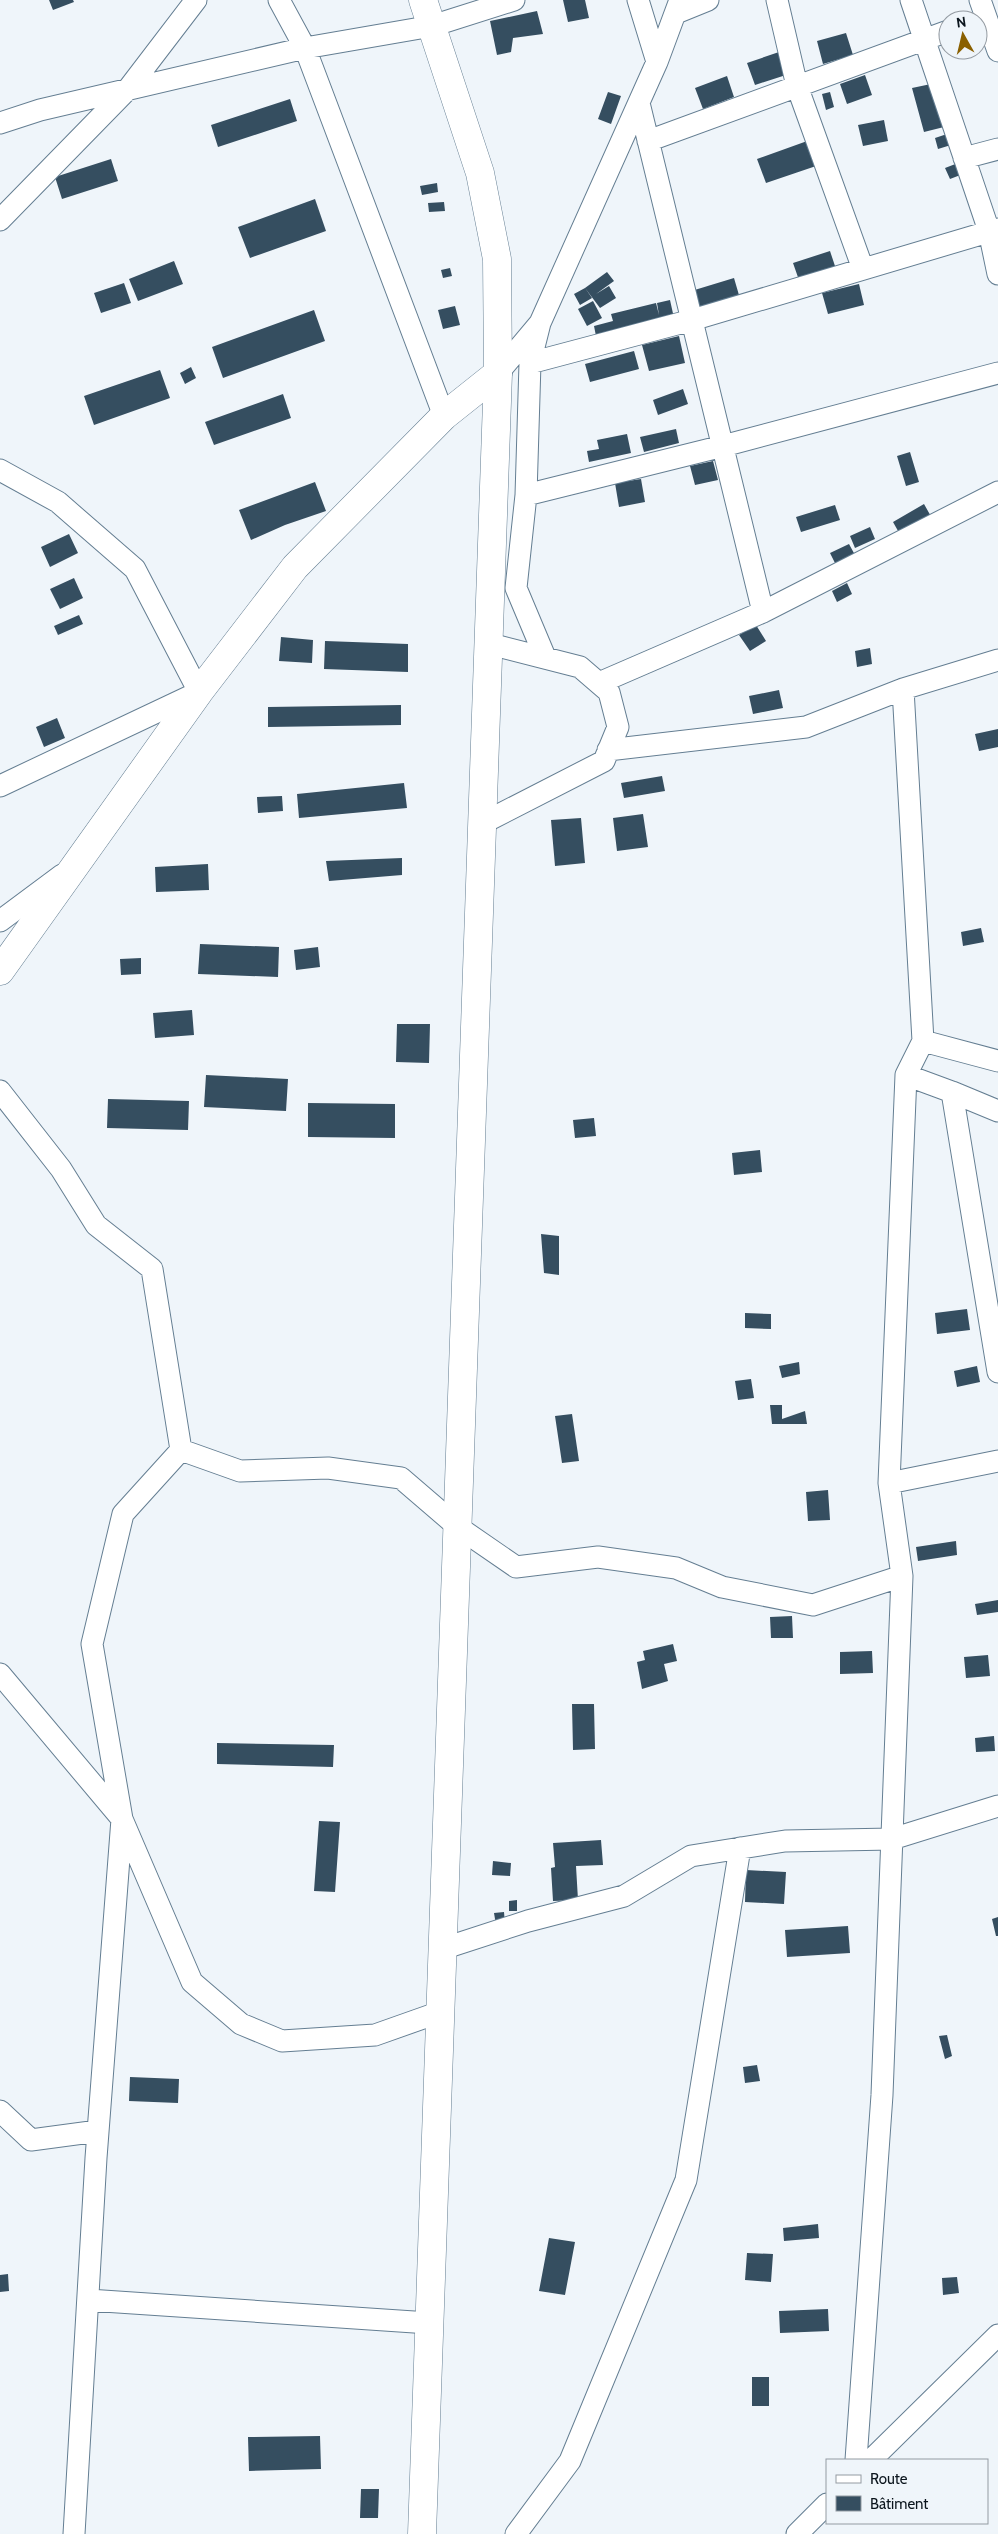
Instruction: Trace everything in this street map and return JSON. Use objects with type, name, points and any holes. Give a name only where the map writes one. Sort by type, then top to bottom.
[{"type":"main road","points":[[422,2534],[490,644],[498,373],[497,259],[480,172],[424,0]]},
{"type":"main road","points":[[0,971],[199,692],[295,567],[444,416],[498,373]]},
{"type":"street","points":[[0,220],[128,89],[196,0]]},
{"type":"street","points":[[280,0],[305,48],[444,416]]},
{"type":"street","points":[[0,123],[40,110],[305,48],[432,26],[514,0]]},
{"type":"street","points":[[638,0],[657,62]]},
{"type":"street","points":[[545,657],[516,588],[526,494],[530,363],[540,323],[657,62],[678,6],[708,0]]},
{"type":"street","points":[[777,0],[797,86],[863,269]]},
{"type":"street","points":[[911,0],[964,158],[993,230],[998,274]]},
{"type":"street","points":[[988,18],[998,51]]},
{"type":"street","points":[[648,141],[938,35]]},
{"type":"street","points":[[639,103],[763,612]]},
{"type":"street","points":[[964,158],[998,149]]},
{"type":"street","points":[[530,363],[692,320],[993,230]]},
{"type":"street","points":[[498,373],[540,323]]},
{"type":"street","points":[[526,494],[722,446],[998,373]]},
{"type":"street","points":[[0,470],[58,502],[135,569],[199,692],[0,786]]},
{"type":"street","points":[[598,683],[763,612],[998,492]]},
{"type":"street","points":[[483,823],[604,761],[618,727],[609,692],[580,667],[490,644]]},
{"type":"street","points":[[608,750],[806,727],[903,689],[998,660]]},
{"type":"street","points":[[856,2459],[882,2095],[902,1576],[889,1483],[906,1076],[923,1041],[903,689]]},
{"type":"street","points":[[0,922],[78,863]]},
{"type":"street","points":[[923,1041],[998,1061]]},
{"type":"street","points":[[906,1076],[998,1111]]},
{"type":"street","points":[[0,1091],[61,1169],[96,1225],[152,1270],[181,1450]]},
{"type":"street","points":[[952,1092],[998,1372]]},
{"type":"street","points":[[181,1450],[240,1470],[328,1468],[401,1478],[458,1527],[516,1567],[598,1557],[676,1568],[722,1587],[813,1605],[902,1576]]},
{"type":"street","points":[[181,1450],[123,1514],[92,1644],[122,1819],[192,1982],[241,2024],[282,2040],[375,2035],[440,2012]]},
{"type":"street","points":[[889,1483],[998,1461]]},
{"type":"street","points":[[0,1674],[122,1819],[98,2131],[74,2534]]},
{"type":"street","points":[[442,1949],[528,1921],[624,1896],[691,1856],[785,1841],[892,1839],[998,1806]]},
{"type":"street","points":[[516,2534],[570,2461],[686,2180],[740,1848]]},
{"type":"street","points":[[0,2111],[31,2140],[98,2131]]},
{"type":"street","points":[[88,2300],[429,2323]]},
{"type":"street","points":[[872,2459],[998,2335]]},
{"type":"street","points":[[797,2534],[826,2505]]},
{"type":"building","points":[[49,0],[73,0],[74,2],[53,10]]},
{"type":"building","points":[[563,0],[585,0],[589,18],[568,22]]},
{"type":"building","points":[[537,11],[543,34],[513,38],[511,52],[497,55],[490,21]]},
{"type":"building","points":[[846,33],[853,55],[823,64],[817,41]]},
{"type":"building","points":[[779,52],[786,75],[755,85],[747,63]]},
{"type":"building","points":[[865,75],[872,95],[847,104],[840,84]]},
{"type":"building","points":[[727,76],[734,97],[703,109],[695,88]]},
{"type":"building","points":[[931,84],[944,127],[924,132],[912,88]]},
{"type":"building","points":[[608,92],[621,96],[611,124],[598,119]]},
{"type":"building","points":[[830,92],[834,107],[826,110],[822,94]]},
{"type":"building","points":[[290,99],[297,121],[218,147],[211,125]]},
{"type":"building","points":[[884,120],[888,141],[863,146],[858,125]]},
{"type":"building","points":[[947,134],[951,145],[938,149],[935,138]]},
{"type":"building","points":[[810,140],[819,165],[766,183],[757,159]]},
{"type":"building","points":[[111,159],[118,181],[62,199],[55,177]]},
{"type":"building","points":[[958,163],[963,174],[950,179],[945,168]]},
{"type":"building","points":[[437,183],[438,192],[422,195],[420,186]]},
{"type":"building","points":[[315,199],[326,231],[250,258],[238,227]]},
{"type":"building","points":[[444,202],[445,211],[429,212],[428,203]]},
{"type":"building","points":[[830,251],[837,272],[800,283],[793,263]]},
{"type":"building","points":[[174,261],[183,284],[138,301],[129,279]]},
{"type":"building","points":[[450,268],[452,276],[443,278],[441,270]]},
{"type":"building","points":[[607,272],[614,281],[596,294],[609,286],[616,298],[600,308],[585,288]]},
{"type":"building","points":[[734,278],[741,302],[695,315],[688,292]]},
{"type":"building","points":[[124,283],[131,303],[101,313],[94,293]]},
{"type":"building","points":[[859,284],[864,305],[828,314],[822,293]]},
{"type":"building","points":[[585,288],[592,298],[580,305],[574,294]]},
{"type":"building","points":[[670,300],[674,318],[596,336],[594,326],[613,321],[611,314],[656,303],[659,315],[657,303]]},
{"type":"building","points":[[593,301],[602,318],[587,326],[578,309]]},
{"type":"building","points":[[455,306],[460,325],[443,329],[438,310]]},
{"type":"building","points":[[314,310],[325,341],[223,378],[212,347]]},
{"type":"building","points":[[679,336],[685,363],[649,371],[642,345]]},
{"type":"building","points":[[634,351],[639,369],[590,382],[585,364]]},
{"type":"building","points":[[191,367],[196,378],[185,384],[180,373]]},
{"type":"building","points":[[160,370],[170,398],[94,425],[84,396]]},
{"type":"building","points":[[683,389],[688,404],[658,415],[653,400]]},
{"type":"building","points":[[283,394],[291,418],[214,445],[205,422]]},
{"type":"building","points":[[676,429],[679,443],[644,452],[640,437]]},
{"type":"building","points":[[627,434],[631,453],[589,462],[587,451],[599,449],[597,440]]},
{"type":"building","points":[[910,452],[919,482],[906,486],[897,456]]},
{"type":"building","points":[[713,461],[718,480],[695,485],[690,466]]},
{"type":"building","points":[[641,479],[645,502],[619,507],[615,483]]},
{"type":"building","points":[[315,482],[326,511],[285,525],[251,540],[239,510]]},
{"type":"building","points":[[924,504],[933,520],[902,538],[893,522]]},
{"type":"building","points":[[835,505],[840,520],[801,532],[796,517]]},
{"type":"building","points":[[870,527],[875,539],[855,548],[850,536]]},
{"type":"building","points":[[69,534],[78,553],[50,567],[41,547]]},
{"type":"building","points":[[849,544],[855,555],[836,565],[830,553]]},
{"type":"building","points":[[74,578],[83,598],[60,609],[50,589]]},
{"type":"building","points":[[847,583],[852,594],[837,602],[832,591]]},
{"type":"building","points":[[79,615],[83,624],[58,635],[54,626]]},
{"type":"building","points":[[756,625],[766,641],[750,651],[739,635]]},
{"type":"building","points":[[281,637],[313,640],[312,663],[279,661]]},
{"type":"building","points":[[325,641],[408,644],[408,672],[324,669]]},
{"type":"building","points":[[870,648],[872,664],[857,667],[855,651]]},
{"type":"building","points":[[779,690],[783,708],[753,714],[749,696]]},
{"type":"building","points":[[401,705],[401,725],[268,727],[268,707]]},
{"type":"building","points":[[57,718],[65,738],[44,747],[36,727]]},
{"type":"building","points":[[998,729],[998,747],[979,751],[975,734]]},
{"type":"building","points":[[662,776],[665,791],[624,798],[621,783]]},
{"type":"building","points":[[404,783],[407,808],[299,818],[297,794]]},
{"type":"building","points":[[282,796],[283,811],[258,813],[257,797]]},
{"type":"building","points":[[643,814],[648,847],[617,851],[613,818]]},
{"type":"building","points":[[581,818],[585,863],[555,866],[551,820]]},
{"type":"building","points":[[402,858],[402,875],[329,881],[326,861]]},
{"type":"building","points":[[208,864],[209,890],[156,892],[155,867]]},
{"type":"building","points":[[981,928],[984,942],[963,946],[961,932]]},
{"type":"building","points":[[200,944],[279,947],[278,977],[198,974]]},
{"type":"building","points":[[318,947],[320,967],[296,970],[294,950]]},
{"type":"building","points":[[141,958],[141,974],[121,975],[120,959]]},
{"type":"building","points":[[192,1010],[194,1035],[155,1038],[153,1013]]},
{"type":"building","points":[[397,1024],[430,1024],[429,1063],[396,1062]]},
{"type":"building","points":[[206,1075],[288,1079],[286,1111],[204,1107]]},
{"type":"building","points":[[108,1099],[189,1101],[188,1130],[107,1128]]},
{"type":"building","points":[[308,1103],[395,1104],[395,1138],[308,1137]]},
{"type":"building","points":[[594,1118],[596,1136],[575,1138],[573,1120]]},
{"type":"building","points":[[760,1150],[762,1172],[734,1175],[732,1153]]},
{"type":"building","points":[[541,1234],[559,1236],[559,1275],[544,1273]]},
{"type":"building","points":[[967,1309],[970,1330],[937,1334],[935,1313]]},
{"type":"building","points":[[745,1313],[771,1314],[771,1329],[745,1328]]},
{"type":"building","points":[[799,1362],[800,1374],[782,1378],[779,1366]]},
{"type":"building","points":[[977,1366],[980,1382],[957,1387],[954,1371]]},
{"type":"building","points":[[751,1379],[754,1398],[738,1400],[735,1381]]},
{"type":"building","points":[[770,1405],[782,1405],[782,1419],[805,1411],[807,1424],[772,1424]]},
{"type":"building","points":[[572,1414],[579,1461],[562,1463],[555,1416]]},
{"type":"building","points":[[828,1490],[830,1520],[808,1521],[806,1492]]},
{"type":"building","points":[[956,1541],[957,1555],[918,1561],[916,1547]]},
{"type":"building","points":[[998,1600],[998,1612],[977,1615],[975,1604]]},
{"type":"building","points":[[792,1616],[793,1638],[771,1638],[770,1617]]},
{"type":"building","points":[[673,1644],[677,1661],[664,1664],[668,1681],[642,1689],[637,1662],[645,1660],[643,1651]]},
{"type":"building","points":[[872,1651],[873,1673],[840,1674],[840,1652]]},
{"type":"building","points":[[988,1655],[990,1676],[966,1678],[964,1657]]},
{"type":"building","points":[[572,1704],[594,1704],[595,1749],[573,1750]]},
{"type":"building","points":[[994,1736],[995,1751],[976,1752],[975,1738]]},
{"type":"building","points":[[217,1743],[334,1745],[333,1767],[217,1764]]},
{"type":"building","points":[[319,1821],[340,1822],[335,1892],[314,1891]]},
{"type":"building","points":[[601,1840],[603,1865],[576,1866],[578,1900],[553,1901],[551,1868],[555,1867],[553,1843]]},
{"type":"building","points":[[493,1861],[511,1863],[510,1876],[492,1875]]},
{"type":"building","points":[[746,1870],[786,1872],[784,1904],[745,1902]]},
{"type":"building","points":[[517,1900],[517,1911],[509,1911],[509,1901]]},
{"type":"building","points":[[504,1912],[505,1924],[496,1925],[494,1913]]},
{"type":"building","points":[[998,1917],[998,1936],[996,1936],[992,1919]]},
{"type":"building","points":[[848,1926],[850,1953],[787,1957],[785,1930]]},
{"type":"building","points":[[947,2035],[952,2056],[945,2059],[939,2036]]},
{"type":"building","points":[[757,2065],[760,2081],[745,2083],[743,2067]]},
{"type":"building","points":[[130,2077],[179,2079],[178,2103],[129,2101]]},
{"type":"building","points":[[818,2224],[819,2238],[784,2241],[783,2228]]},
{"type":"building","points":[[549,2238],[575,2242],[565,2295],[539,2291]]},
{"type":"building","points":[[747,2253],[773,2254],[771,2282],[745,2280]]},
{"type":"building","points":[[8,2274],[9,2291],[0,2292],[0,2275]]},
{"type":"building","points":[[957,2277],[959,2293],[943,2295],[942,2278]]},
{"type":"building","points":[[828,2309],[829,2331],[780,2333],[779,2311]]},
{"type":"building","points":[[752,2377],[769,2377],[769,2406],[752,2406]]},
{"type":"building","points":[[320,2436],[321,2469],[249,2471],[248,2437]]},
{"type":"building","points":[[361,2489],[379,2489],[378,2518],[360,2518]]}]
